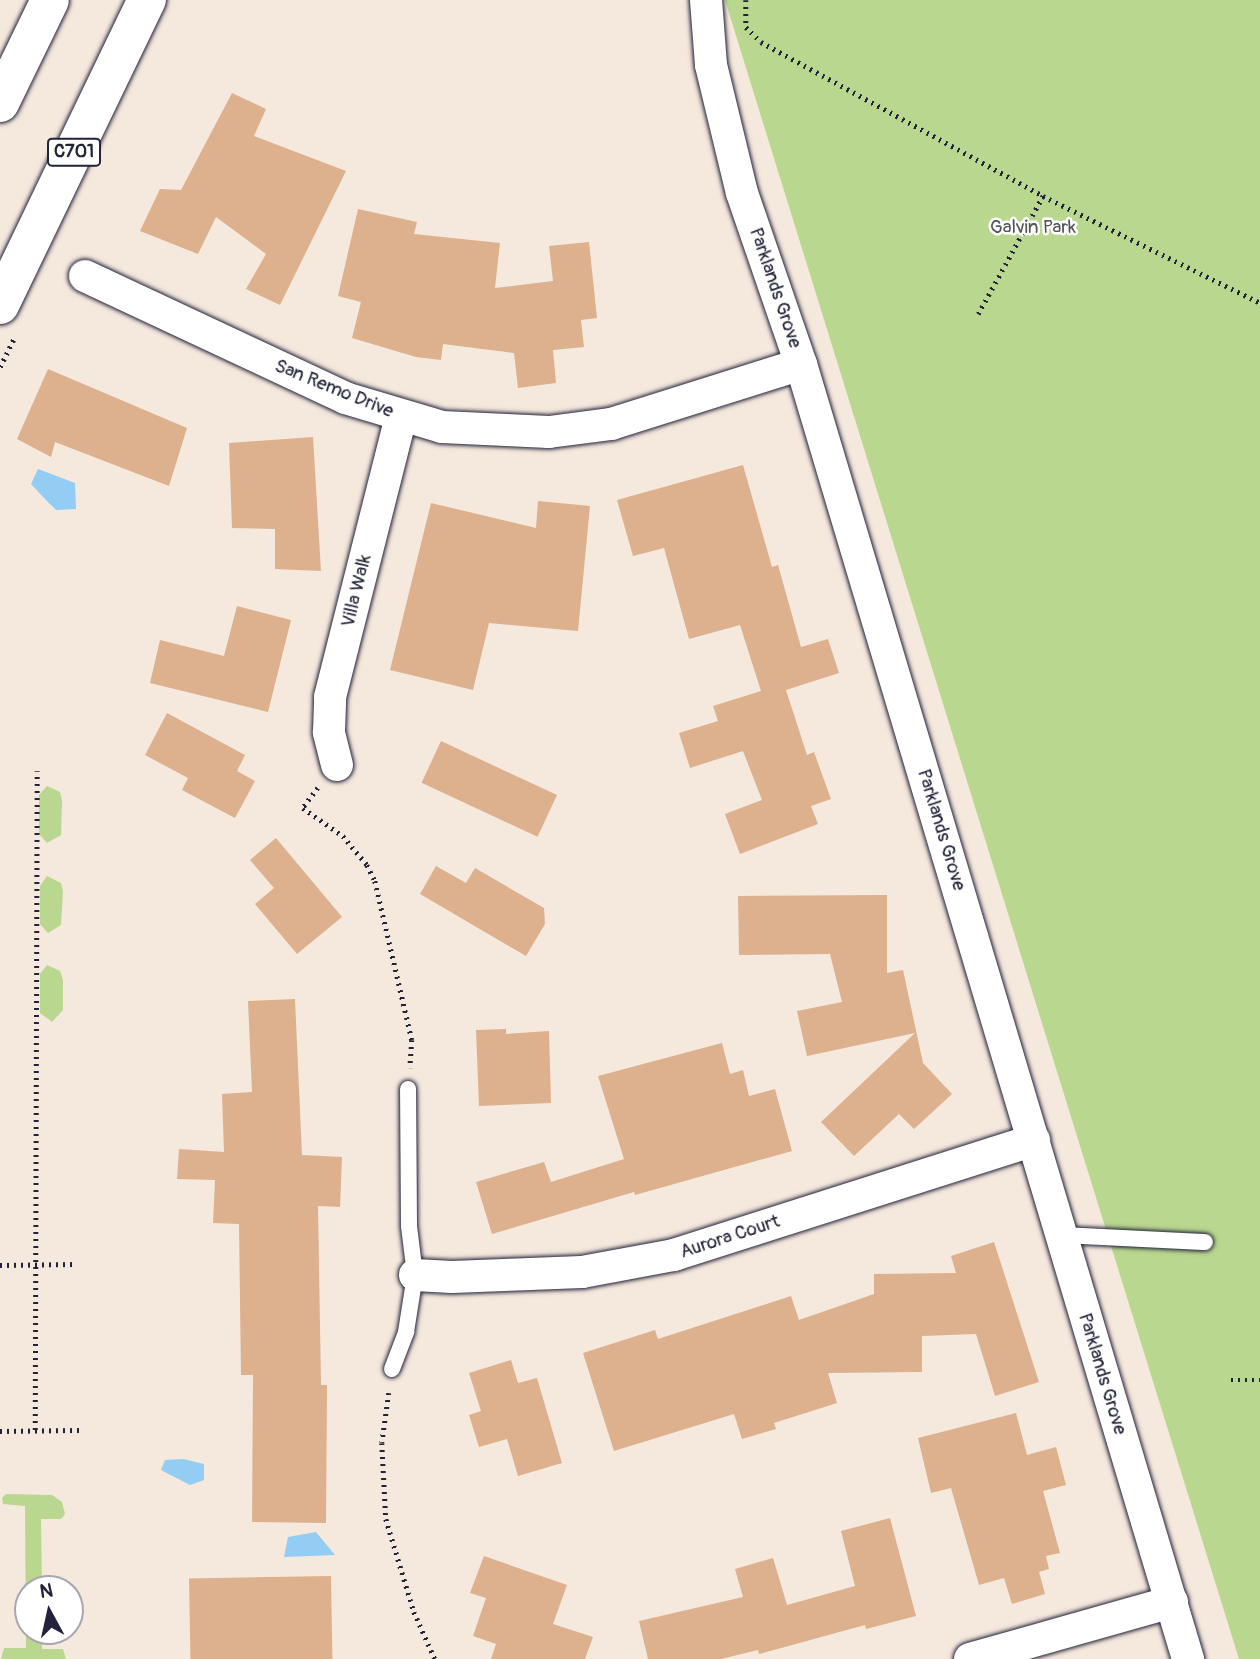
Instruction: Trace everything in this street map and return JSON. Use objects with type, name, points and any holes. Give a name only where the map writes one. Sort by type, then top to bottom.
[{"type":"main road","points":[[0,103],[50,0]]},
{"type":"main road","name":"C701","points":[[0,305],[148,0]]},
{"type":"street","name":"Parklands Grove","points":[[706,0],[711,65],[742,193],[801,364],[1188,1659]]},
{"type":"street","name":"San Remo Drive","points":[[85,276],[345,398],[401,417],[442,427],[549,432],[611,424],[801,364]]},
{"type":"street","name":"Villa Walk","points":[[337,765],[329,732],[330,697],[401,417]]},
{"type":"street","name":"Aurora Court","points":[[415,1275],[452,1277],[582,1272],[674,1255],[1034,1140]]},
{"type":"street","points":[[970,1659],[1172,1602]]},
{"type":"lane","points":[[392,1369],[406,1332],[415,1275],[409,1226],[408,1089]]},
{"type":"lane","points":[[1060,1235],[1205,1242]]},
{"type":"path","points":[[746,0],[746,27],[761,42],[1043,196],[1260,303]]},
{"type":"path","points":[[978,314],[1043,196]]},
{"type":"path","points":[[337,765],[303,808],[342,835],[367,865],[374,881],[412,1040],[408,1089]]},
{"type":"path","points":[[36,1430],[37,771]]},
{"type":"path","points":[[0,1265],[77,1264]]},
{"type":"path","points":[[392,1369],[382,1443],[386,1519],[414,1612],[436,1659]]},
{"type":"path","points":[[1231,1380],[1260,1380]]},
{"type":"path","points":[[0,1431],[79,1430]]},
{"type":"green space","name":"Galvin Park","points":[[725,0],[1260,0],[1260,1659],[1239,1659]]},
{"type":"green space","points":[[47,786],[60,792],[62,801],[61,835],[47,843],[39,834],[39,795]]},
{"type":"green space","points":[[47,876],[61,883],[63,891],[61,925],[48,933],[40,924],[40,886]]},
{"type":"green space","points":[[47,965],[60,971],[63,980],[63,1010],[52,1022],[40,1013],[40,974]]},
{"type":"green space","points":[[6,1494],[52,1495],[62,1502],[65,1514],[61,1519],[41,1519],[42,1575],[25,1575],[25,1506],[3,1504],[2,1498]]},
{"type":"green space","points":[[26,1645],[42,1645],[42,1649],[63,1649],[66,1659],[1,1659],[4,1648],[26,1648]]},
{"type":"water","points":[[38,469],[75,483],[76,509],[56,510],[45,499],[31,484]]},
{"type":"water","points":[[183,1459],[204,1464],[204,1480],[190,1485],[161,1470],[165,1460]]},
{"type":"water","points":[[316,1532],[335,1555],[284,1557],[288,1537]]},
{"type":"building","points":[[232,93],[266,109],[254,136],[346,171],[280,305],[246,289],[266,254],[216,217],[198,254],[140,231],[160,189],[181,190]]},
{"type":"building","points":[[358,209],[417,222],[414,234],[500,243],[495,288],[553,281],[549,246],[589,242],[597,318],[581,320],[584,347],[553,350],[556,383],[518,388],[514,353],[443,344],[441,360],[416,357],[352,338],[361,302],[338,296]]},
{"type":"building","points":[[48,369],[187,428],[169,486],[55,442],[51,457],[17,439]]},
{"type":"building","points":[[313,437],[321,571],[275,569],[275,529],[232,528],[229,443]]},
{"type":"building","points":[[743,465],[772,567],[778,565],[801,647],[828,639],[839,673],[786,690],[807,755],[814,752],[831,799],[811,806],[818,824],[740,854],[725,814],[762,800],[743,751],[690,768],[679,733],[718,721],[713,706],[761,691],[740,625],[689,639],[664,548],[633,556],[617,500]]},
{"type":"building","points":[[538,501],[590,506],[578,631],[489,623],[473,690],[390,670],[431,503],[536,528]]},
{"type":"building","points":[[237,606],[291,620],[268,712],[150,683],[160,640],[224,656]]},
{"type":"building","points":[[167,713],[245,755],[237,771],[255,781],[235,818],[182,790],[188,778],[145,755]]},
{"type":"building","points":[[441,741],[557,795],[538,837],[422,783]]},
{"type":"building","points":[[276,838],[342,917],[297,954],[255,904],[274,888],[250,860]]},
{"type":"building","points":[[436,866],[466,883],[475,868],[544,908],[545,924],[526,956],[420,894]]},
{"type":"building","points":[[887,895],[887,973],[903,970],[923,1063],[952,1094],[914,1129],[899,1114],[854,1156],[821,1122],[915,1033],[807,1056],[797,1011],[842,1002],[830,954],[739,955],[738,896]]},
{"type":"building","points":[[295,999],[302,1155],[342,1157],[340,1207],[318,1206],[321,1385],[327,1385],[326,1523],[252,1522],[253,1375],[241,1375],[239,1224],[213,1223],[215,1180],[177,1179],[179,1149],[224,1152],[222,1094],[252,1092],[248,1001]]},
{"type":"building","points":[[506,1029],[506,1034],[549,1031],[551,1103],[479,1106],[476,1030]]},
{"type":"building","points":[[722,1043],[730,1074],[743,1070],[749,1096],[775,1089],[792,1151],[635,1195],[634,1192],[492,1234],[476,1182],[544,1162],[551,1182],[624,1159],[598,1076]]},
{"type":"building","points":[[994,1242],[1039,1382],[995,1396],[976,1334],[922,1336],[922,1372],[828,1373],[837,1403],[774,1423],[776,1429],[742,1439],[734,1414],[614,1451],[583,1353],[655,1330],[658,1339],[791,1296],[799,1320],[874,1294],[874,1274],[956,1273],[951,1256]]},
{"type":"building","points":[[511,1360],[518,1383],[537,1378],[562,1463],[518,1476],[507,1439],[479,1447],[469,1415],[481,1411],[469,1373]]},
{"type":"building","points":[[1016,1413],[1027,1455],[1056,1447],[1066,1485],[1043,1491],[1060,1553],[1046,1556],[1049,1569],[1039,1572],[1045,1594],[1012,1604],[1004,1578],[979,1585],[951,1488],[931,1493],[918,1438]]},
{"type":"building","points":[[890,1518],[916,1616],[866,1629],[865,1625],[759,1654],[758,1650],[721,1659],[648,1659],[639,1621],[743,1597],[735,1569],[773,1558],[787,1605],[855,1586],[841,1531]]},
{"type":"building","points":[[484,1556],[567,1585],[553,1624],[593,1637],[585,1659],[491,1659],[496,1644],[473,1636],[486,1598],[470,1593]]},
{"type":"building","points":[[331,1576],[332,1659],[190,1659],[189,1578]]}]
